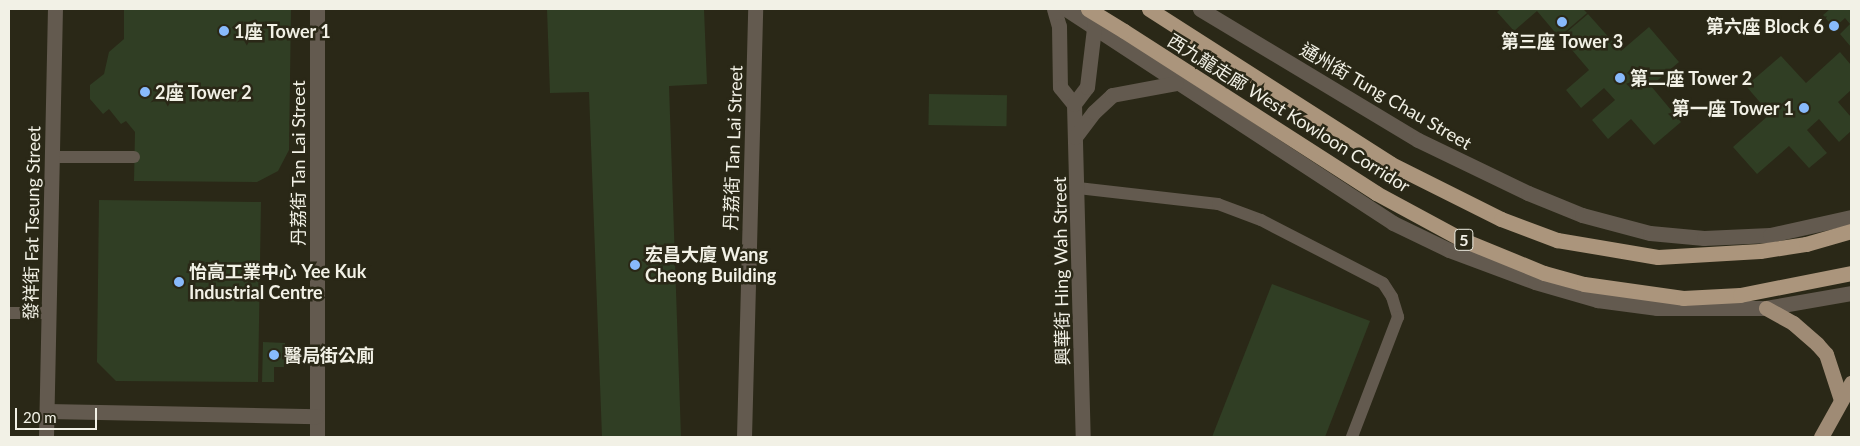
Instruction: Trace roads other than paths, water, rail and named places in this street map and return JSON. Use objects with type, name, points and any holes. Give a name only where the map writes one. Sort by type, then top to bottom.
[{"type":"highway","name":"西九龍走廊 West Kowloon Corridor","points":[[1088,9],[1376,193],[1463,240],[1544,273],[1593,286],[1683,298],[1740,295],[1851,273]]},
{"type":"highway","name":"西九龍走廊 West Kowloon Corridor","points":[[1149,9],[1391,164],[1501,219],[1557,240],[1658,257],[1760,251],[1806,244],[1851,231]]},
{"type":"main road","points":[[1766,308],[1793,323],[1826,354],[1841,400]]},
{"type":"main road","points":[[1821,437],[1851,383]]},
{"type":"street","name":"發祥街 Fat Tseung Street","points":[[46,437],[55,9]]},
{"type":"street","name":"丹荔街 Tan Lai Street","points":[[317,9],[317,437]]},
{"type":"street","name":"丹荔街 Tan Lai Street","points":[[744,437],[756,9]]},
{"type":"street","points":[[1054,9],[1060,35],[1060,87],[1074,104],[1087,87],[1096,9]]},
{"type":"street","points":[[1066,9],[1176,83],[1393,222],[1484,263],[1597,300],[1657,308],[1766,308],[1851,292]]},
{"type":"street","name":"通州街 Tung Chau Street","points":[[1200,9],[1418,140],[1528,193],[1582,214],[1650,233],[1704,238],[1770,235],[1851,217]]},
{"type":"street","points":[[1075,137],[1112,95],[1176,83]]},
{"type":"street","name":"興華街 Hing Wah Street","points":[[1074,104],[1078,188],[1083,437]]},
{"type":"street","points":[[47,410],[317,416]]},
{"type":"lane","points":[[52,157],[134,157]]},
{"type":"lane","points":[[1078,188],[1218,204],[1261,220],[1382,283],[1392,297],[1398,317],[1352,437]]},
{"type":"lane","points":[[9,313],[49,313]]},
{"type":"place","name":"第三座 Tower 3","points":[[1562,22]]},
{"type":"place","name":"第六座 Block 6","points":[[1834,26]]},
{"type":"place","name":"1座 Tower 1","points":[[224,31]]},
{"type":"place","name":"第二座 Tower 2","points":[[1620,78]]},
{"type":"place","name":"2座 Tower 2","points":[[145,92]]},
{"type":"place","name":"第一座 Tower 1","points":[[1804,108]]},
{"type":"place","name":"宏昌大廈 Wang Cheong Building","points":[[635,265]]},
{"type":"place","name":"怡高工業中心 Yee Kuk Industrial Centre","points":[[179,282]]},
{"type":"place","name":"醫局街公廁","points":[[274,355]]}]
